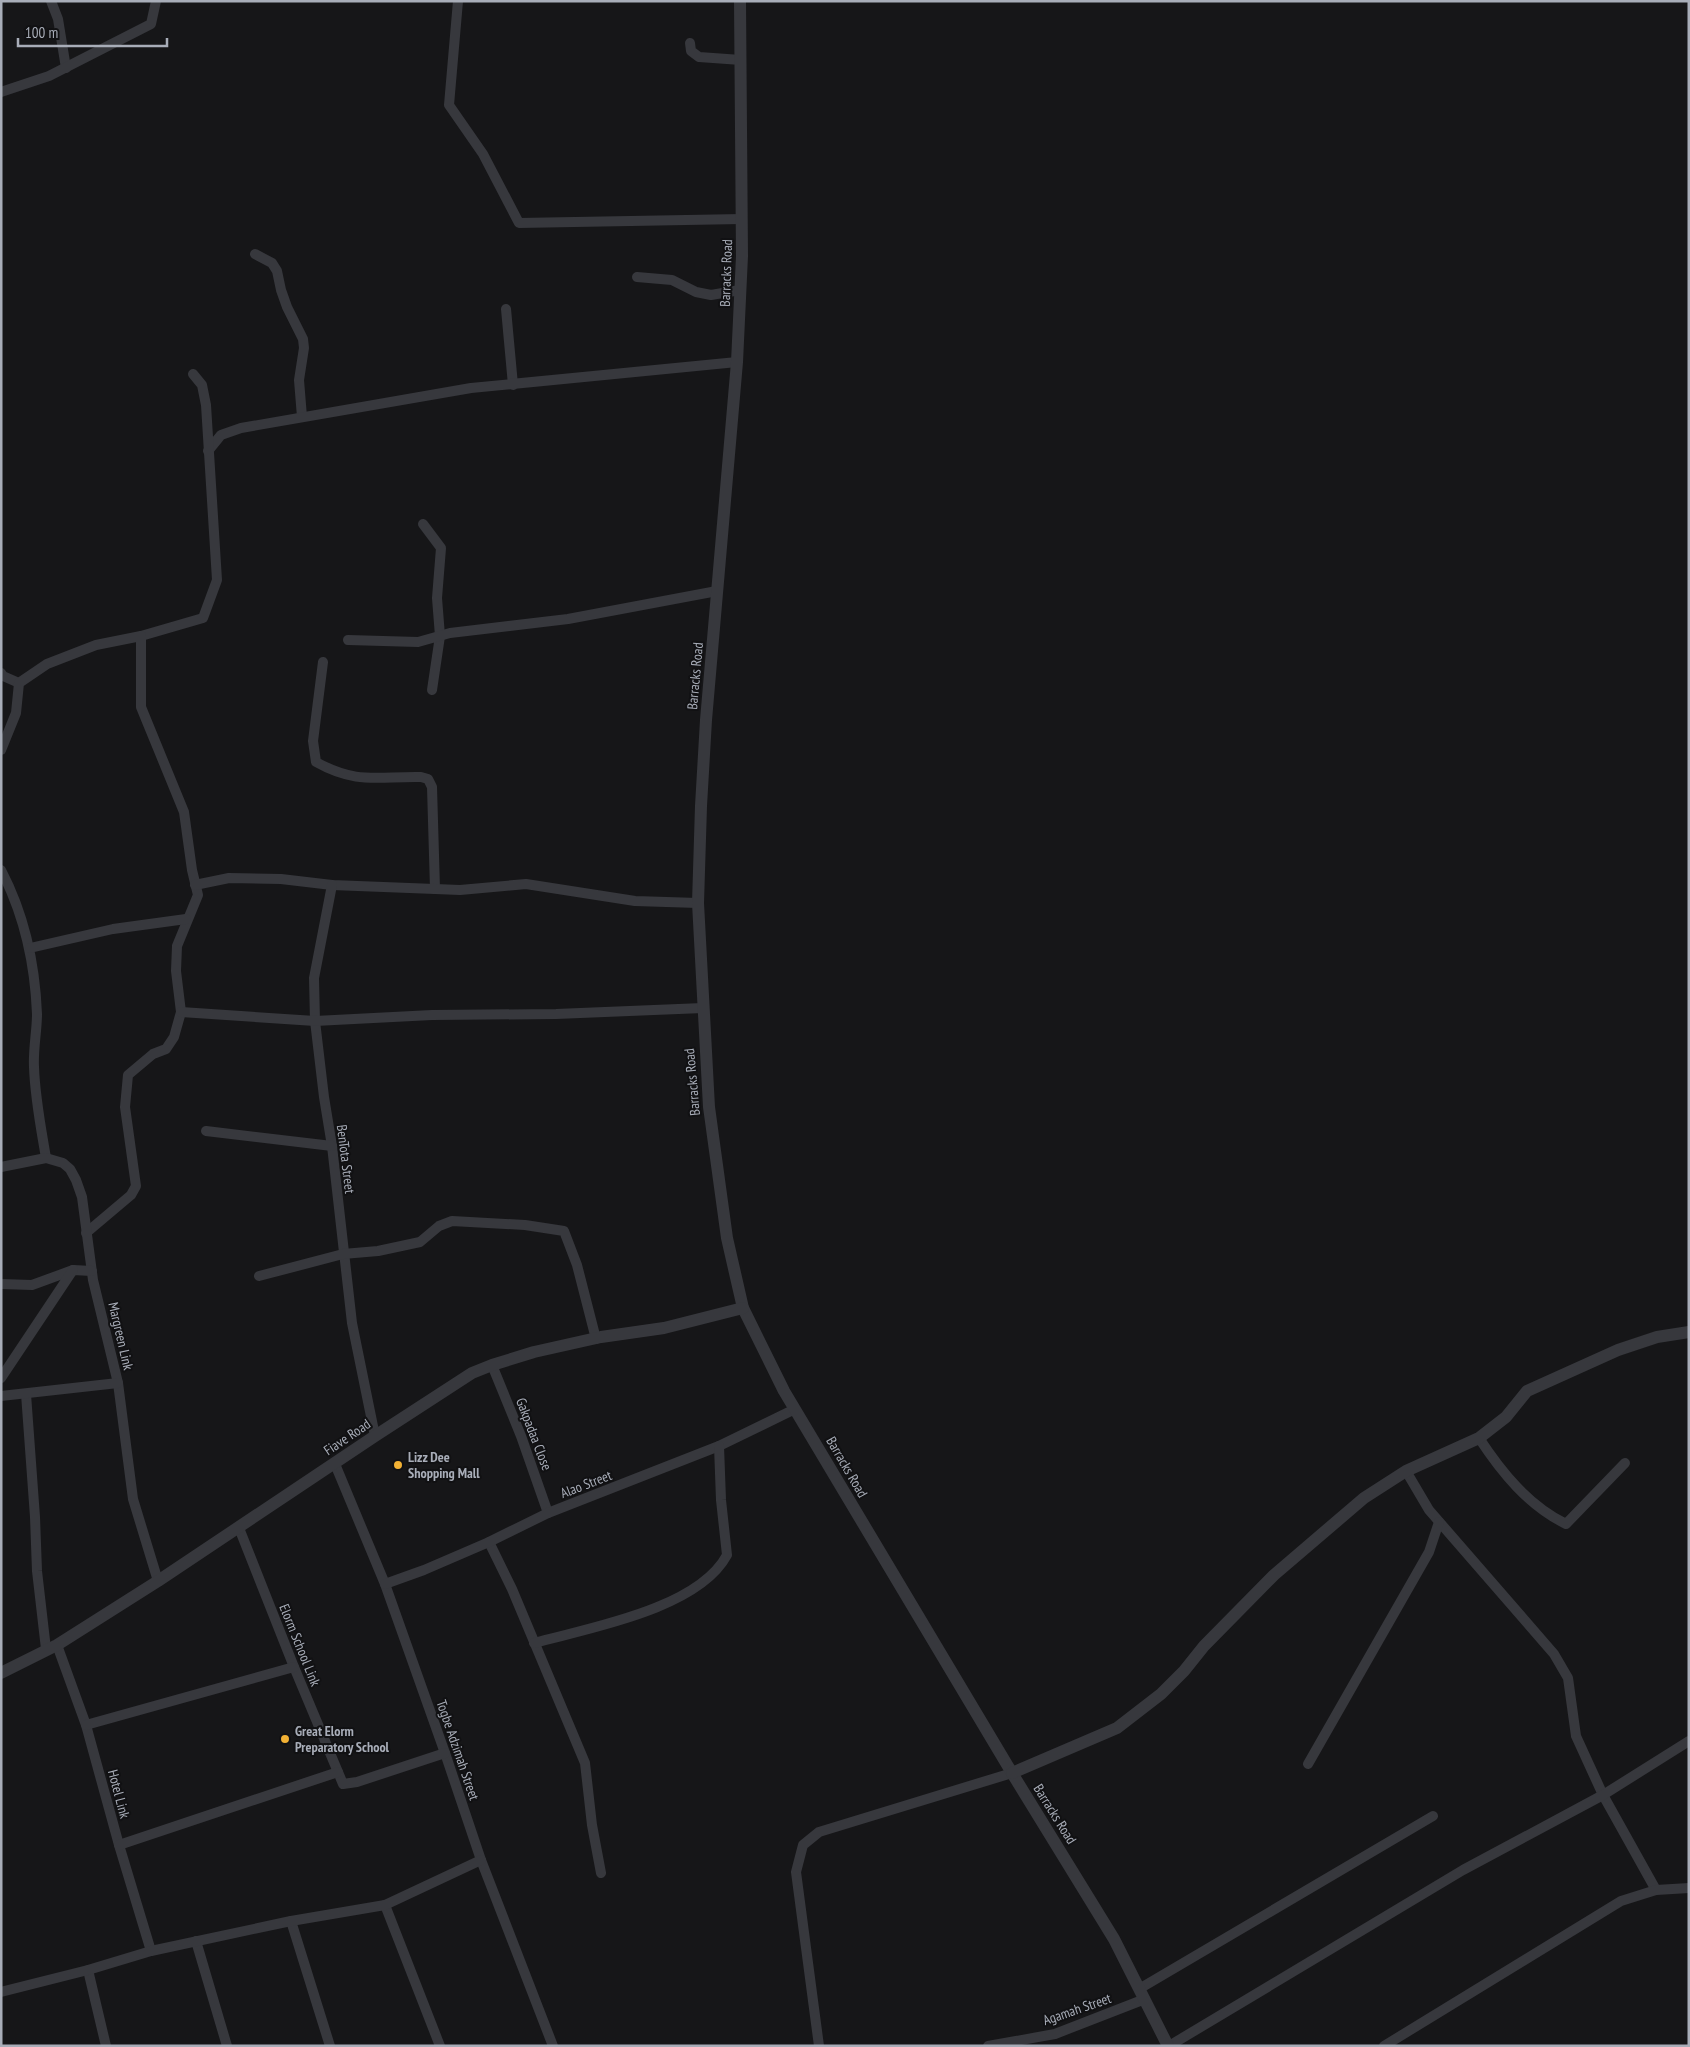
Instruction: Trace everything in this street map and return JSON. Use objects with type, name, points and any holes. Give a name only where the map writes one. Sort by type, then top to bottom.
[{"type":"street","points":[[52,1],[58,19],[66,68]]},
{"type":"street","points":[[1,92],[49,76],[151,24],[156,1]]},
{"type":"street","points":[[458,1],[449,105],[483,154],[519,223],[742,219]]},
{"type":"street","name":"Barracks Road","points":[[740,1],[742,219],[737,362],[701,806],[698,903],[709,1107],[727,1238],[743,1308],[795,1408],[1012,1773],[1114,1939],[1169,2046]]},
{"type":"street","points":[[690,44],[691,52],[699,57],[741,60]]},
{"type":"street","points":[[255,254],[272,263],[277,270],[287,307],[303,339],[304,348],[299,380],[302,417]]},
{"type":"street","points":[[637,277],[672,280],[696,292],[711,294],[740,290]]},
{"type":"street","points":[[506,309],[513,385]]},
{"type":"street","points":[[208,451],[221,435],[228,432],[302,417],[471,388],[737,362]]},
{"type":"street","points":[[18,683],[47,664],[96,645],[141,636],[203,618],[217,580],[204,394],[202,385],[192,374]]},
{"type":"street","points":[[423,524],[441,548],[437,598],[440,636],[432,690]]},
{"type":"street","points":[[348,640],[418,642],[450,633],[568,619],[717,591]]},
{"type":"street","points":[[86,1233],[131,1195],[136,1186],[125,1107],[128,1075],[153,1054],[166,1049],[174,1038],[181,1012],[176,971],[177,946],[186,919],[198,895],[184,812],[141,707],[141,636]]},
{"type":"street","points":[[322,662],[313,741],[316,762],[333,772],[358,778],[421,777],[428,780],[432,787],[435,889]]},
{"type":"street","points":[[1,673],[3,676],[18,683]]},
{"type":"street","points":[[1,750],[16,713],[18,683]]},
{"type":"street","points":[[1,870],[9,886],[30,948],[35,981],[37,1016],[34,1065],[38,1111],[46,1158],[1,1167]]},
{"type":"street","points":[[195,885],[229,878],[281,880],[332,885],[460,890],[526,884],[634,901],[698,903]]},
{"type":"street","name":"BenTota Street","points":[[332,885],[314,978],[315,1020],[332,1146],[352,1323],[375,1436]]},
{"type":"street","points":[[30,948],[113,929],[186,919]]},
{"type":"street","points":[[181,1012],[315,1020],[703,1008]]},
{"type":"street","points":[[206,1131],[332,1146]]},
{"type":"street","name":"Margreen Link","points":[[46,1158],[63,1163],[70,1169],[82,1198],[92,1271],[118,1383],[134,1499],[158,1581]]},
{"type":"street","points":[[259,1276],[343,1254],[378,1251],[420,1242],[439,1226],[452,1221],[525,1225],[564,1231],[576,1265],[596,1339]]},
{"type":"street","points":[[1,1284],[32,1285],[73,1270],[92,1271]]},
{"type":"street","points":[[1,1378],[73,1270]]},
{"type":"street","name":"Fiave Road","points":[[1,1673],[52,1647],[158,1581],[375,1436],[472,1374],[492,1365],[534,1352],[596,1339],[664,1328],[743,1308]]},
{"type":"street","points":[[819,2046],[796,1872],[803,1845],[818,1832],[1012,1773],[1117,1728],[1167,1688],[1204,1646],[1274,1575],[1364,1498],[1406,1471],[1479,1438],[1506,1417],[1527,1391],[1618,1350],[1657,1337],[1689,1332]]},
{"type":"street","name":"Gakpadaa Close","points":[[492,1365],[521,1436],[548,1513]]},
{"type":"street","points":[[1,1396],[118,1383]]},
{"type":"street","name":"Hotel Link","points":[[26,1394],[35,1517],[36,1571],[52,1647],[86,1725],[151,1951]]},
{"type":"street","name":"Alao Street","points":[[385,1584],[424,1570],[489,1542],[548,1513],[719,1446],[795,1408]]},
{"type":"street","points":[[1479,1438],[1518,1490],[1550,1516],[1566,1524],[1625,1463]]},
{"type":"street","points":[[534,1643],[666,1604],[705,1582],[727,1555],[721,1500],[719,1446]]},
{"type":"street","name":"Togbe Adzimah Street","points":[[335,1464],[385,1584],[481,1860],[553,2046]]},
{"type":"street","points":[[1406,1471],[1429,1510],[1554,1654],[1568,1678],[1576,1736],[1603,1795],[1656,1890]]},
{"type":"street","points":[[1308,1764],[1429,1552],[1439,1522]]},
{"type":"street","name":"Elorm School Link","points":[[239,1528],[338,1772]]},
{"type":"street","points":[[489,1542],[512,1589],[585,1763],[592,1825],[601,1873]]},
{"type":"street","points":[[86,1725],[294,1667]]},
{"type":"street","points":[[1169,2046],[1463,1870],[1603,1795],[1689,1741]]},
{"type":"street","points":[[119,1845],[338,1772],[344,1784],[351,1784],[445,1753]]},
{"type":"street","name":"Agamah Street","points":[[988,2046],[1055,2034],[1142,1994],[1433,1816]]},
{"type":"street","points":[[1,1992],[88,1970],[151,1951],[290,1921],[384,1905],[481,1860]]},
{"type":"street","points":[[1384,2046],[1621,1901],[1656,1890],[1689,1888]]},
{"type":"street","points":[[384,1905],[440,2046]]},
{"type":"street","points":[[290,1921],[330,2046]]},
{"type":"street","points":[[196,1941],[226,2046]]},
{"type":"street","points":[[88,1970],[106,2046]]},
{"type":"place","name":"Lizz Dee Shopping Mall","points":[[398,1465]]},
{"type":"place","name":"Great Elorm Preparatory School","points":[[285,1739]]}]
